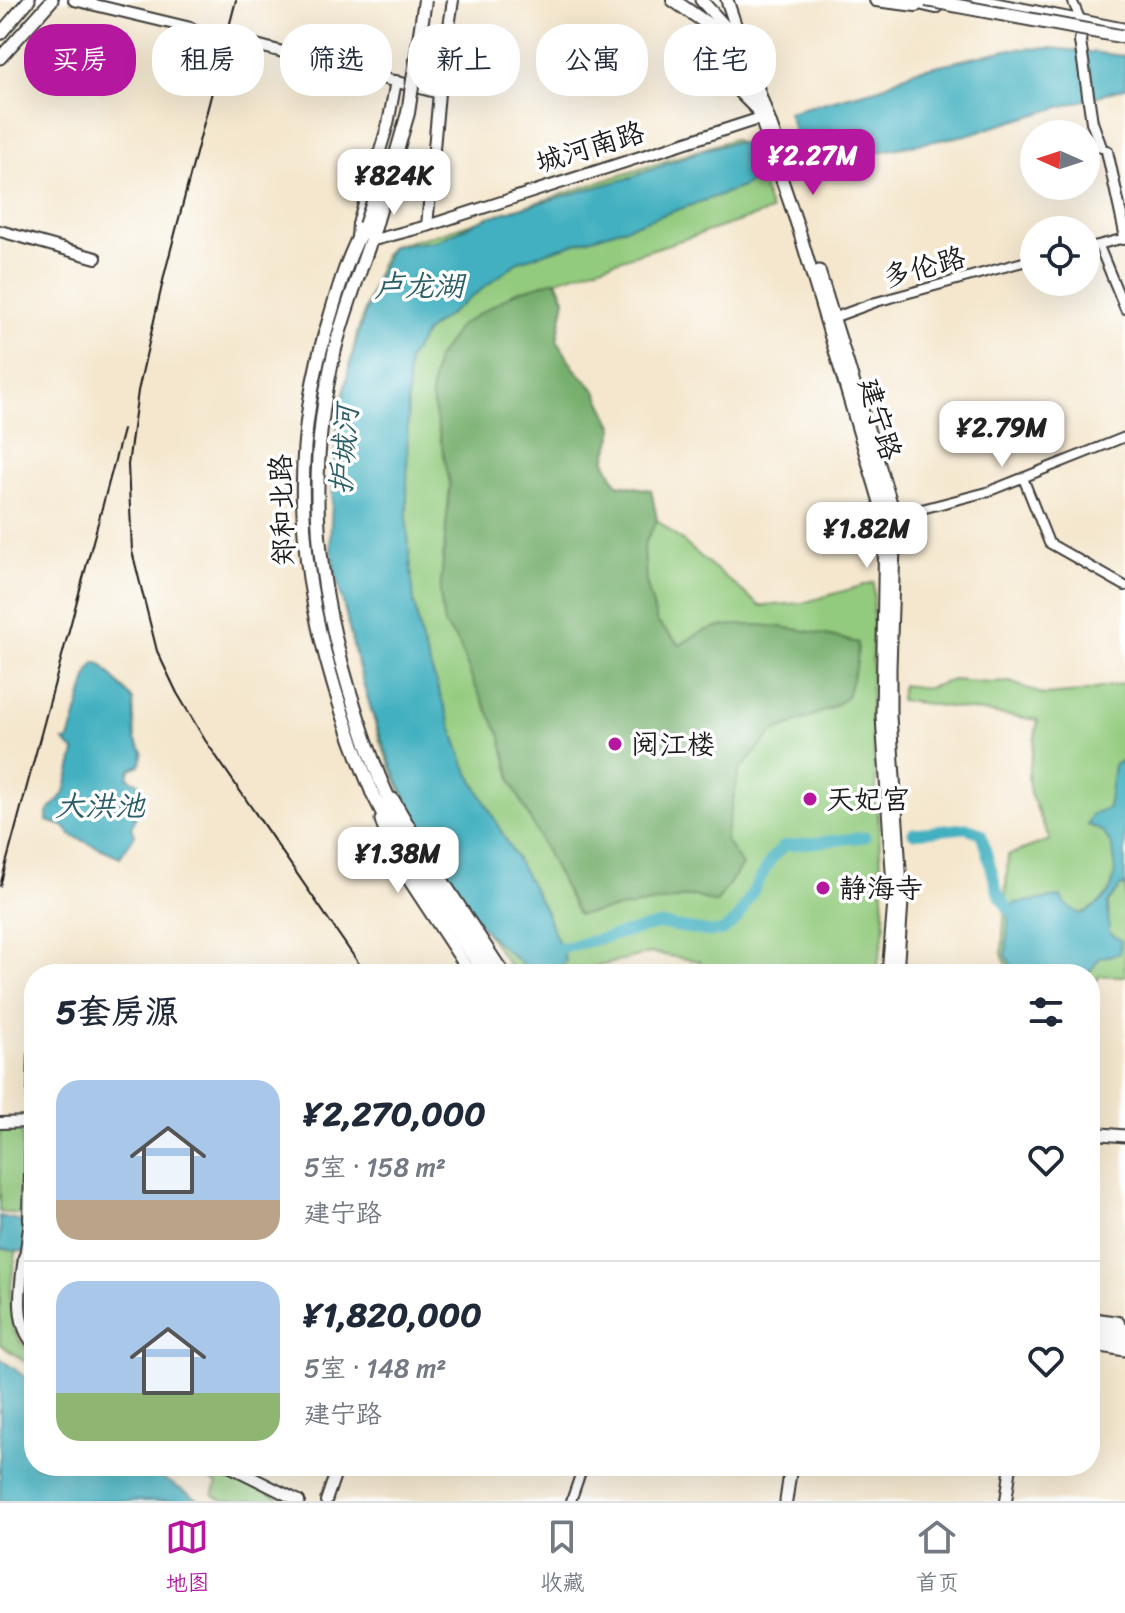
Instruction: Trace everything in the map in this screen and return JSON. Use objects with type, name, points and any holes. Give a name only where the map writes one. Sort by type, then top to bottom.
[{"type":"main road","points":[[0,34],[29,0]]},
{"type":"main road","points":[[0,58],[52,0]]},
{"type":"main road","points":[[370,226],[401,111],[416,0]]},
{"type":"main road","points":[[370,226],[408,113],[425,0]]},
{"type":"main road","points":[[673,0],[709,25],[723,41],[740,92],[762,117]]},
{"type":"main road","name":"建宁路","points":[[701,0],[732,34],[785,177],[890,517],[890,716],[902,901],[898,964]]},
{"type":"main road","name":"建宁路","points":[[727,0],[762,117]]},
{"type":"main road","points":[[876,0],[1082,26]]},
{"type":"main road","points":[[906,0],[1125,35]]},
{"type":"main road","points":[[952,0],[1125,35]]},
{"type":"main road","points":[[973,0],[1125,35]]},
{"type":"main road","points":[[925,1],[939,8]]},
{"type":"main road","name":"郑和北路","points":[[370,226],[321,344],[311,385],[303,450],[302,524],[306,571],[319,635],[346,730],[372,792],[401,850],[478,964]]},
{"type":"main road","name":"郑和北路","points":[[364,240],[326,389],[317,476],[320,567],[333,633],[360,726],[380,779],[410,846],[489,964]]},
{"type":"main road","name":"建宁路","points":[[889,964],[894,902],[882,716],[890,517]]},
{"type":"main road","name":"郑和北路","points":[[380,779],[497,964]]},
{"type":"main road","name":"郑和北路","points":[[372,792],[392,854],[464,964]]},
{"type":"main road","points":[[1100,1134],[1125,1136]]},
{"type":"main road","points":[[1100,1323],[1125,1327]]},
{"type":"main road","points":[[1100,1336],[1125,1340]]},
{"type":"main road","points":[[1100,1346],[1125,1350]]},
{"type":"main road","points":[[786,1501],[790,1476]]},
{"type":"street","points":[[74,0],[174,24]]},
{"type":"street","points":[[449,24],[453,0]]},
{"type":"street","points":[[1072,0],[1082,26],[1092,122],[1104,149],[1125,233],[1124,238],[1100,246]]},
{"type":"street","points":[[264,47],[408,84]]},
{"type":"street","points":[[364,240],[358,224],[388,124],[396,81]]},
{"type":"street","points":[[427,226],[439,96]]},
{"type":"street","name":"城河南路","points":[[364,240],[427,226],[762,117]]},
{"type":"street","points":[[0,231],[96,258]]},
{"type":"street","points":[[1100,248],[1125,309]]},
{"type":"street","name":"多伦路","points":[[829,319],[889,298],[1020,263]]},
{"type":"street","points":[[890,517],[987,492],[1125,437]]},
{"type":"street","points":[[1023,478],[1049,543],[1125,586]]},
{"type":"street","points":[[0,1123],[24,1122]]},
{"type":"street","points":[[24,1261],[24,1324]]},
{"type":"street","points":[[249,1476],[299,1501]]},
{"type":"street","points":[[326,1501],[335,1476]]},
{"type":"street","points":[[571,1501],[580,1476]]},
{"type":"street","points":[[1006,1501],[1010,1476]]},
{"type":"green space","points":[[733,139],[753,161],[771,211],[557,280],[565,299],[557,340],[574,368],[596,391],[614,428],[605,461],[617,484],[651,490],[657,520],[760,606],[803,603],[874,582],[871,710],[885,926],[878,964],[699,964],[700,961],[651,953],[607,964],[508,964],[447,876],[400,790],[380,741],[355,654],[331,548],[337,424],[357,333],[383,257],[391,246],[438,234]]},
{"type":"green space","points":[[556,280],[565,299],[557,340],[574,368],[596,391],[614,428],[605,461],[617,484],[651,490],[657,520],[644,545],[646,581],[657,622],[680,645],[702,632],[737,625],[802,630],[858,643],[857,662],[847,697],[829,709],[773,732],[739,771],[725,839],[742,865],[716,903],[694,896],[578,915],[512,783],[500,734],[474,684],[459,644],[444,624],[440,594],[450,484],[431,394],[436,360],[459,326],[514,293]]},
{"type":"green space","points":[[953,680],[1010,682],[1044,695],[1081,692],[1125,683],[1125,976],[1100,976],[1100,964],[1006,964],[1002,953],[1008,855],[1050,840],[1030,793],[1028,777],[1038,720],[900,700],[902,685],[927,688]]},
{"type":"green space","points":[[23,1129],[20,1214],[0,1212],[0,1130]]},
{"type":"green space","points":[[0,1246],[17,1248],[10,1307],[16,1334],[24,1346],[24,1361],[0,1344]]},
{"type":"green space","points":[[203,1476],[242,1476],[284,1501],[224,1501],[213,1495],[217,1483]]},
{"type":"water","points":[[1052,48],[1125,56],[1125,88],[966,135],[809,165],[806,158],[803,159],[788,112],[880,88],[913,71],[1011,49]]},
{"type":"water","name":"卢龙湖","points":[[742,143],[759,178],[740,188],[640,223],[519,261],[426,332],[408,361],[407,524],[414,602],[422,642],[465,766],[544,908],[566,961],[563,964],[521,964],[485,930],[433,851],[382,741],[357,662],[330,542],[337,434],[349,370],[367,307],[391,246],[437,241],[488,217],[629,178],[706,149]]},
{"type":"water","name":"大洪池","points":[[95,663],[101,664],[133,700],[135,740],[143,752],[140,765],[130,769],[128,778],[139,783],[137,811],[131,828],[135,835],[120,857],[72,836],[63,826],[47,821],[47,813],[65,792],[75,752],[64,741],[69,740],[89,671]]},
{"type":"water","points":[[1125,759],[1125,887],[1121,886],[1108,903],[1109,932],[1121,941],[1120,953],[1100,958],[1096,964],[1010,964],[1006,955],[1009,910],[1015,903],[1061,897],[1066,905],[1080,914],[1097,905],[1110,890],[1115,870],[1113,850],[1104,834],[1087,825],[1092,814],[1108,808],[1114,765]]},
{"type":"water","points":[[0,1216],[24,1222],[24,1252],[0,1249]]},
{"type":"water","points":[[0,1358],[24,1376],[24,1476],[159,1476],[201,1501],[0,1501]]},
{"type":"waterway","name":"护城河","points":[[741,172],[817,153]]},
{"type":"waterway","points":[[913,833],[966,828],[981,833],[998,893],[1009,910]]},
{"type":"waterway","name":"护城河","points":[[546,952],[660,924],[710,932],[723,931],[737,919],[772,858],[784,846],[865,837]]},
{"type":"railway","points":[[236,0],[165,272],[138,391],[128,465],[132,551],[157,651],[177,693],[205,740],[359,964]]},
{"type":"railway","points":[[0,886],[123,430]]},
{"type":"place","name":"阅江楼","points":[[615,744]]},
{"type":"place","name":"天妃宫","points":[[810,799]]},
{"type":"place","name":"静海寺","points":[[823,888]]}]
